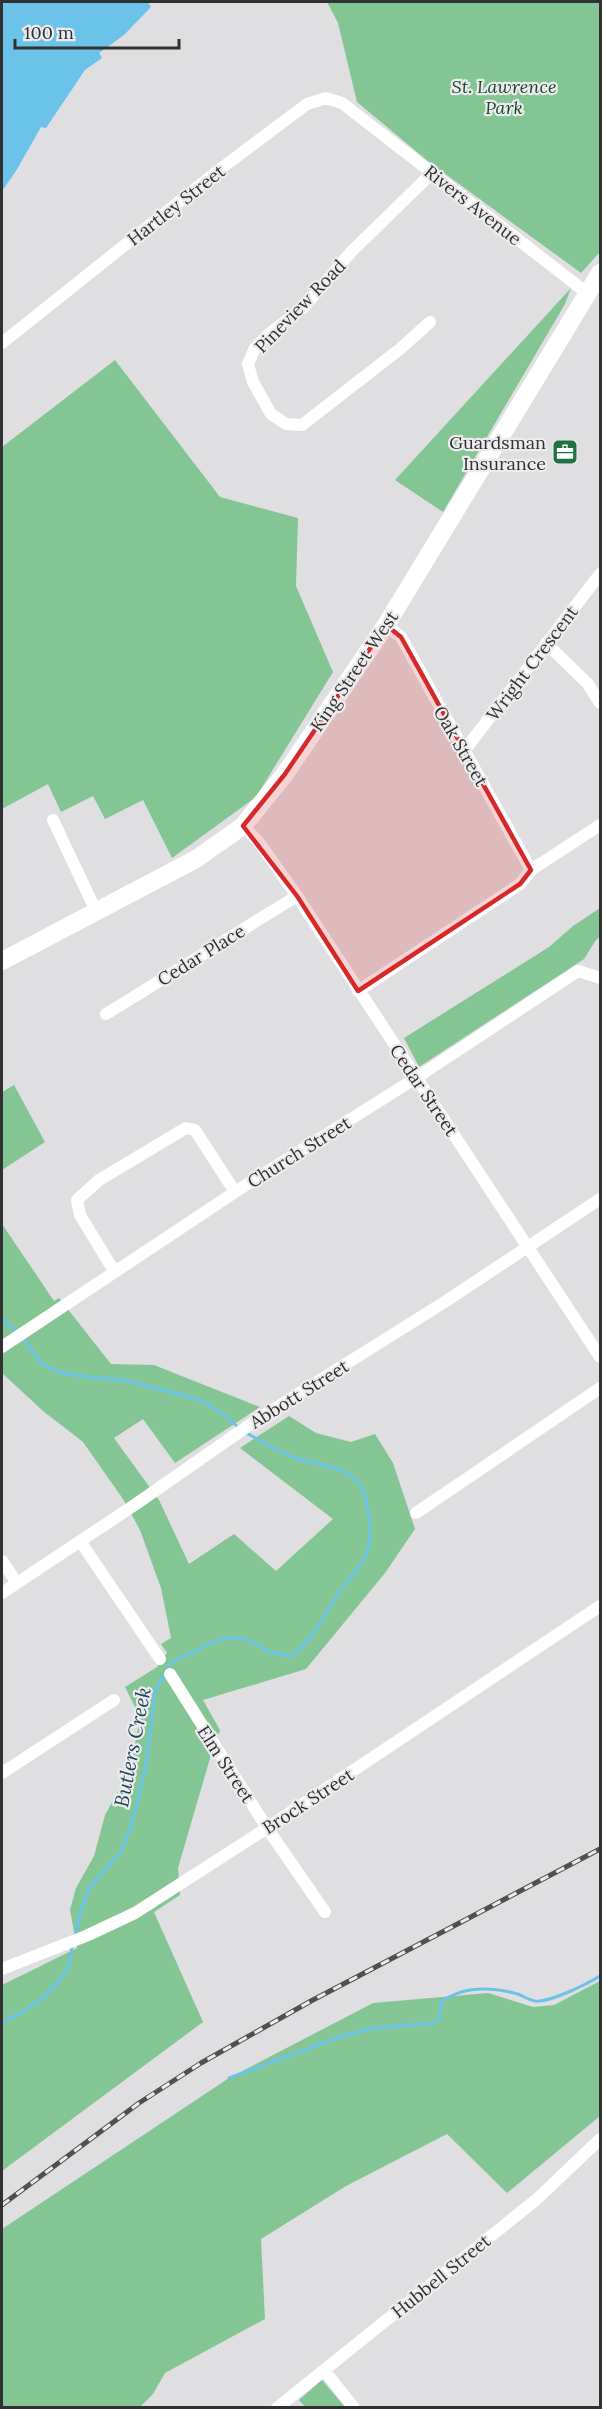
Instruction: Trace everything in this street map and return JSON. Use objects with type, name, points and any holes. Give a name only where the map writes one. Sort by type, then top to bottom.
[{"type":"main road","name":"King Street West","points":[[2,961],[196,859],[243,826],[285,774],[386,625],[600,273]]},
{"type":"street","name":"Hartley Street","points":[[2,343],[219,170],[308,104],[326,98],[342,103],[359,116]]},
{"type":"street","name":"Rivers Avenue","points":[[359,116],[587,292]]},
{"type":"street","name":"Pineview Road","points":[[430,322],[400,349],[302,424],[286,424],[272,414],[253,382],[248,364],[255,348],[304,307],[351,252],[432,173]]},
{"type":"street","name":"Wright Crescent","points":[[464,751],[600,574]]},
{"type":"street","name":"Oak Street","points":[[386,625],[401,637],[531,870]]},
{"type":"street","points":[[546,643],[588,684],[600,703]]},
{"type":"street","points":[[53,820],[96,911]]},
{"type":"street","points":[[358,992],[520,884],[531,870],[600,825]]},
{"type":"street","name":"Cedar Street","points":[[243,826],[258,841],[297,896],[600,1357]]},
{"type":"street","name":"Cedar Place","points":[[106,1014],[297,896]]},
{"type":"street","name":"Church Street","points":[[6,1344],[235,1192],[416,1078],[578,971],[600,978]]},
{"type":"street","points":[[114,1271],[80,1215],[77,1200],[99,1180],[186,1128],[195,1130],[235,1192]]},
{"type":"street","name":"Abbott Street","points":[[2,1593],[258,1419],[443,1303],[600,1199]]},
{"type":"street","points":[[416,1514],[600,1388]]},
{"type":"street","points":[[80,1541],[160,1659]]},
{"type":"street","points":[[2,1561],[16,1583]]},
{"type":"street","name":"Brock Street","points":[[2,1969],[86,1936],[135,1913],[600,1606]]},
{"type":"street","name":"Elm Street","points":[[170,1674],[267,1828],[325,1912]]},
{"type":"street","points":[[2,1773],[114,1700]]},
{"type":"street","name":"Hubbell Street","points":[[277,2408],[537,2199],[600,2139]]},
{"type":"street","points":[[324,2370],[354,2408]]},
{"type":"highlighted area","points":[[386,625],[401,637],[531,870],[520,884],[358,991],[297,896],[243,826],[285,774]]},
{"type":"green space","name":"St. Lawrence Park","points":[[327,2],[600,2],[600,252],[581,273],[429,162],[357,102],[338,23]]},
{"type":"green space","points":[[571,288],[565,304],[443,512],[395,480]]},
{"type":"green space","points":[[115,360],[220,497],[298,518],[296,586],[333,672],[256,797],[172,858],[143,800],[105,819],[93,796],[61,812],[48,784],[2,809],[2,447]]},
{"type":"green space","points":[[600,908],[600,937],[584,959],[419,1067],[404,1038],[549,947],[573,926]]},
{"type":"green space","points":[[14,1085],[45,1142],[2,1170],[2,1092]]},
{"type":"green space","points":[[2,1224],[54,1301],[59,1298],[111,1364],[154,1365],[260,1407],[175,1463],[143,1419],[114,1438],[159,1500],[189,1564],[234,1534],[276,1571],[333,1519],[240,1448],[289,1416],[316,1433],[351,1442],[375,1434],[393,1463],[415,1529],[385,1573],[306,1669],[203,1700],[220,1730],[178,1868],[180,1895],[154,1912],[203,2022],[2,2171],[2,1985],[77,1948],[70,1910],[76,1888],[94,1856],[105,1815],[130,1770],[140,1717],[125,1687],[157,1667],[167,1653],[161,1644],[171,1638],[161,1588],[140,1530],[123,1499],[83,1442],[43,1411],[2,1373]]},
{"type":"green space","points":[[600,1981],[600,2116],[507,2193],[447,2134],[346,2186],[261,2239],[265,2319],[165,2373],[153,2394],[140,2407],[2,2407],[2,2229],[229,2078],[373,2003],[488,1993],[533,2007],[554,2005]]},
{"type":"green space","points":[[322,2380],[345,2407],[305,2407],[299,2400]]},
{"type":"water","points":[[2,2],[148,2],[151,7],[124,35],[99,53],[102,58],[85,70],[46,128],[41,127],[2,191]]},
{"type":"waterway","name":"Butlers Creek","points":[[2,1319],[18,1332]]},
{"type":"waterway","name":"Butlers Creek","points":[[22,1337],[42,1364],[65,1374],[128,1381],[198,1399],[224,1414],[239,1428]]},
{"type":"waterway","name":"Butlers Creek","points":[[76,1934],[89,1888],[121,1852],[131,1827],[146,1766],[155,1691],[172,1662],[223,1638],[246,1639],[267,1651],[290,1656],[304,1645],[315,1631],[367,1551],[370,1540],[367,1505],[362,1489],[354,1478],[335,1468],[298,1459],[245,1432]]},
{"type":"waterway","name":"Butlers Creek","points":[[2,2023],[21,2013],[49,1992],[69,1965],[72,1946]]},
{"type":"waterway","points":[[229,2078],[342,2036],[375,2028],[433,2023],[439,2020],[441,2002],[459,1993],[488,1989],[541,2001],[568,1992],[600,1976]]},
{"type":"railway","points":[[2,2205],[139,2103],[201,2063],[311,2001],[600,1849]]},
{"type":"place","name":"Guardsman Insurance","points":[[565,452]]}]
